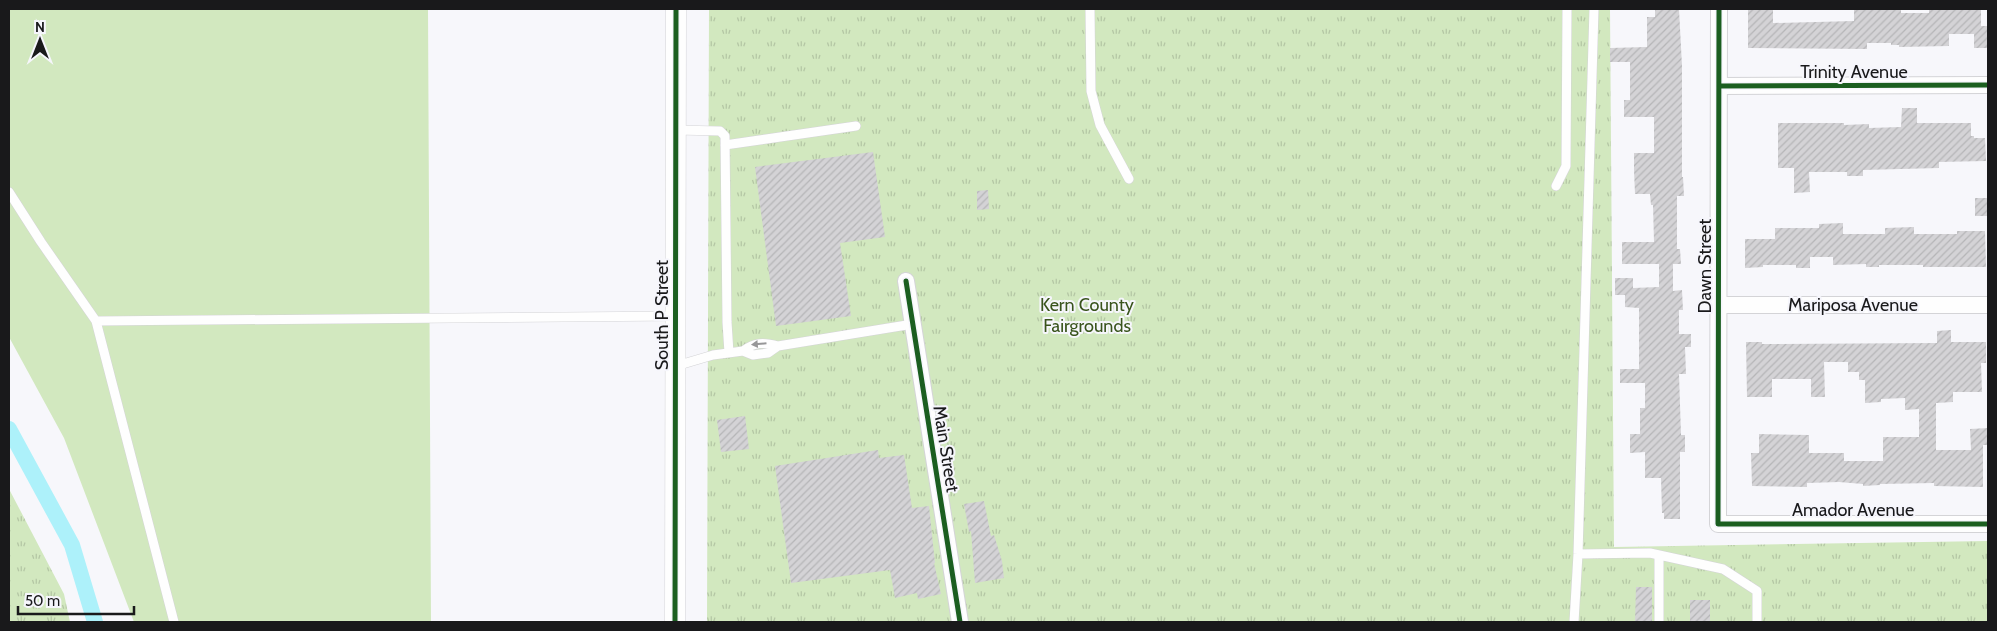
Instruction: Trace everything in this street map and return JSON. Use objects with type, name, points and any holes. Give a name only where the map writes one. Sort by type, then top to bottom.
[{"type":"street","name":"South P Street","points":[[675,622],[676,9]]},
{"type":"street","name":"Dawn Street","points":[[1718,524],[1719,9]]},
{"type":"street","name":"Trinity Avenue","points":[[1719,86],[1988,85]]},
{"type":"street","name":"Main Street","points":[[906,280],[960,622]]},
{"type":"street","name":"Mariposa Avenue","points":[[1719,305],[1988,305]]},
{"type":"street","name":"Amador Avenue","points":[[1718,524],[1988,524]]},
{"type":"lane","points":[[1090,9],[1091,91],[1100,125],[1129,179]]},
{"type":"lane","points":[[1556,186],[1566,166],[1568,9]]},
{"type":"lane","points":[[1574,622],[1578,554],[1594,9]]},
{"type":"lane","points":[[725,145],[856,126]]},
{"type":"lane","points":[[676,130],[720,131],[725,136],[729,353]]},
{"type":"lane","points":[[9,192],[96,322],[174,622]]},
{"type":"lane","points":[[96,322],[676,316]]},
{"type":"lane","points":[[675,366],[713,355],[743,351],[753,356],[768,353],[778,346],[913,324]]},
{"type":"lane","points":[[1578,554],[1650,553],[1724,569],[1758,590],[1757,622]]},
{"type":"lane","points":[[1659,555],[1659,622]]},
{"type":"green space","points":[[9,9],[428,9],[431,622],[134,622],[64,438],[9,337]]},
{"type":"green space","name":"Kern County Fairgrounds","points":[[709,9],[1610,9],[1614,547],[1988,541],[1988,622],[707,622]]},
{"type":"green space","points":[[9,489],[64,594],[70,622],[9,622]]},
{"type":"building","points":[[1655,9],[1679,9],[1682,66],[1682,177],[1684,196],[1677,196],[1677,249],[1680,249],[1681,264],[1673,264],[1673,291],[1682,290],[1683,310],[1679,310],[1679,334],[1691,334],[1691,347],[1685,347],[1686,374],[1679,374],[1681,435],[1685,435],[1685,452],[1680,452],[1680,519],[1664,519],[1664,513],[1662,513],[1661,478],[1645,478],[1645,452],[1630,453],[1630,434],[1640,434],[1640,408],[1645,408],[1645,383],[1620,383],[1620,369],[1639,369],[1639,308],[1625,307],[1625,295],[1615,295],[1615,278],[1633,278],[1633,288],[1659,287],[1659,264],[1622,264],[1622,242],[1654,242],[1653,205],[1651,205],[1650,194],[1635,194],[1634,153],[1654,153],[1654,117],[1624,117],[1624,100],[1630,100],[1630,62],[1610,62],[1610,48],[1647,47],[1647,17],[1655,17]]},
{"type":"building","points":[[1748,9],[1773,9],[1773,23],[1854,21],[1854,9],[1901,9],[1901,13],[1929,13],[1929,9],[1981,9],[1981,26],[1988,26],[1988,48],[1974,48],[1974,34],[1949,34],[1949,46],[1899,47],[1899,45],[1891,45],[1891,43],[1867,43],[1867,49],[1748,48]]},
{"type":"building","points":[[1902,108],[1917,108],[1917,123],[1971,123],[1971,136],[1974,136],[1974,138],[1985,138],[1986,161],[1939,162],[1939,168],[1863,170],[1863,176],[1847,176],[1847,172],[1809,172],[1810,192],[1794,193],[1794,168],[1778,168],[1778,123],[1844,123],[1844,125],[1869,124],[1869,128],[1901,127]]},
{"type":"building","points":[[873,152],[885,237],[840,243],[851,316],[776,326],[755,167]]},
{"type":"building","points":[[988,190],[989,209],[977,210],[977,191]]},
{"type":"building","points":[[1975,198],[1988,198],[1988,216],[1975,216]]},
{"type":"building","points":[[1843,223],[1843,234],[1885,234],[1885,228],[1914,227],[1914,234],[1957,234],[1957,231],[1985,231],[1986,267],[1879,265],[1879,267],[1866,267],[1866,264],[1833,265],[1833,257],[1810,257],[1810,268],[1796,268],[1796,265],[1763,265],[1763,267],[1745,268],[1745,239],[1775,239],[1775,228],[1819,228],[1819,224]]},
{"type":"building","points":[[1951,330],[1951,342],[1986,342],[1986,363],[1981,363],[1982,392],[1953,392],[1953,402],[1936,403],[1936,450],[1971,450],[1970,429],[1988,428],[1988,445],[1983,445],[1983,487],[1934,486],[1934,483],[1863,486],[1863,484],[1839,482],[1807,483],[1807,487],[1752,486],[1751,453],[1759,453],[1759,434],[1809,435],[1809,453],[1844,453],[1844,461],[1883,461],[1883,437],[1919,437],[1919,409],[1905,410],[1905,398],[1881,399],[1881,402],[1865,403],[1865,380],[1859,380],[1859,372],[1848,372],[1848,362],[1824,362],[1825,397],[1811,397],[1811,379],[1772,379],[1772,397],[1747,397],[1746,342],[1762,342],[1762,344],[1937,343],[1937,331]]},
{"type":"building","points":[[745,416],[749,449],[721,452],[717,420]]},
{"type":"building","points":[[878,450],[879,458],[904,455],[912,508],[929,506],[934,563],[941,594],[918,599],[917,593],[895,598],[890,570],[791,583],[775,466]]},
{"type":"building","points":[[984,501],[991,536],[994,535],[1002,561],[1004,578],[975,583],[971,531],[969,532],[964,504]]},
{"type":"building","points":[[1636,587],[1652,587],[1652,622],[1635,622]]},
{"type":"building","points":[[1690,600],[1710,600],[1710,622],[1690,622]]},
{"type":"waterway","points":[[9,429],[72,545],[95,622]]},
{"type":"cycle path","points":[[675,622],[676,9]]},
{"type":"cycle path","points":[[1719,9],[1718,524],[1988,524]]},
{"type":"cycle path","points":[[1719,86],[1988,85]]},
{"type":"cycle path","points":[[906,281],[960,622]]}]
